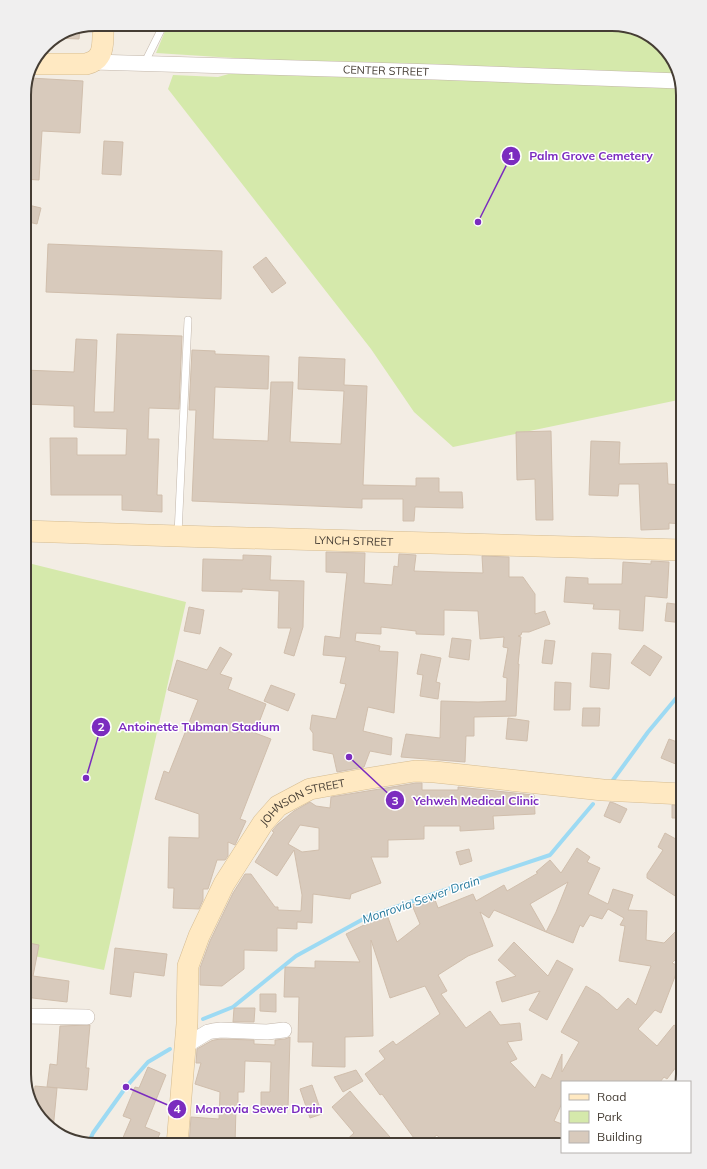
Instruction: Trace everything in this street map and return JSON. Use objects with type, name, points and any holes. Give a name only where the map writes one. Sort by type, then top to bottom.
[{"type":"street","points":[[40,64],[86,64],[92,62],[100,56],[103,31]]},
{"type":"street","name":"CENTER STREET","points":[[92,62],[674,81]]},
{"type":"street","name":"LYNCH STREET","points":[[31,531],[676,550]]},
{"type":"street","name":"JOHNSON STREET","points":[[178,1138],[187,1024],[188,966],[199,936],[224,884],[263,823],[278,806],[310,790],[415,771],[603,790],[676,794]]},
{"type":"street","points":[[31,1016],[87,1017]]},
{"type":"street","points":[[185,1046],[208,1032],[213,1031],[267,1032],[284,1030]]},
{"type":"lane","points":[[144,64],[160,31]]},
{"type":"lane","points":[[178,536],[188,320]]},
{"type":"green space","points":[[165,31],[616,31],[632,34],[647,42],[660,53],[665,60],[673,75],[675,83],[676,400],[453,447],[414,412],[371,349],[168,89],[173,75],[218,77],[250,68],[250,59],[156,53]]},
{"type":"green space","points":[[31,564],[186,602],[104,970],[31,955]]},
{"type":"building","points":[[79,33],[79,39],[66,38]]},
{"type":"building","points":[[33,78],[83,81],[80,133],[42,131],[39,180],[31,179],[31,91]]},
{"type":"building","points":[[104,141],[123,142],[121,175],[102,174]]},
{"type":"building","points":[[31,206],[41,208],[37,224],[31,223]]},
{"type":"building","points":[[48,244],[222,251],[221,299],[46,292]]},
{"type":"building","points":[[266,257],[286,283],[272,293],[253,267]]},
{"type":"building","points":[[117,334],[182,336],[179,409],[149,408],[148,439],[159,439],[157,495],[162,495],[162,512],[122,510],[122,495],[51,495],[50,438],[77,438],[77,455],[126,455],[127,429],[74,427],[74,406],[31,404],[31,370],[74,372],[76,339],[97,340],[94,412],[114,412]]},
{"type":"building","points":[[192,350],[215,351],[215,354],[269,356],[268,389],[215,387],[213,439],[268,441],[271,382],[293,382],[290,442],[341,444],[344,391],[298,389],[299,357],[345,359],[344,385],[367,386],[363,485],[416,486],[416,478],[439,478],[439,492],[462,492],[463,508],[415,507],[414,521],[403,521],[403,499],[362,499],[362,508],[192,501],[196,410],[189,410]]},
{"type":"building","points":[[551,431],[553,520],[536,520],[535,479],[517,480],[516,432]]},
{"type":"building","points":[[591,441],[620,442],[619,464],[667,463],[668,484],[676,485],[676,524],[669,523],[669,529],[641,530],[639,484],[619,484],[618,496],[589,495]]},
{"type":"building","points":[[326,552],[365,553],[364,583],[392,585],[394,566],[398,567],[399,554],[416,555],[414,571],[443,572],[483,573],[482,556],[509,557],[509,577],[523,577],[535,594],[535,614],[545,611],[550,624],[529,632],[522,632],[521,635],[518,636],[521,637],[518,664],[516,716],[474,717],[474,736],[466,736],[465,762],[401,757],[406,734],[440,738],[441,701],[506,701],[507,678],[503,677],[508,648],[503,647],[504,637],[480,639],[478,611],[444,610],[444,635],[416,634],[416,631],[381,627],[381,634],[356,633],[355,641],[380,646],[379,651],[398,652],[394,713],[368,707],[363,731],[392,738],[391,755],[370,751],[364,767],[337,772],[333,754],[313,750],[313,733],[310,729],[312,715],[336,719],[346,684],[340,683],[346,657],[323,655],[325,636],[340,638],[347,573],[326,572]]},
{"type":"building","points":[[243,555],[271,556],[270,580],[304,581],[303,627],[294,656],[284,653],[291,628],[278,628],[279,591],[242,589],[242,592],[202,591],[203,559],[243,560]]},
{"type":"building","points":[[651,561],[669,562],[667,598],[645,596],[643,631],[619,629],[620,610],[593,609],[594,604],[564,602],[566,577],[588,578],[588,584],[622,584],[623,562],[651,564]]},
{"type":"building","points":[[667,603],[676,604],[676,622],[665,621]]},
{"type":"building","points":[[189,607],[204,610],[200,634],[184,631]]},
{"type":"building","points":[[452,638],[471,640],[469,660],[449,657]]},
{"type":"building","points":[[545,640],[555,641],[552,664],[542,663]]},
{"type":"building","points":[[644,645],[662,657],[650,676],[631,663]]},
{"type":"building","points":[[220,647],[232,654],[220,674],[232,678],[228,689],[266,704],[255,733],[271,739],[240,819],[246,821],[235,845],[228,842],[228,856],[225,860],[217,860],[208,889],[203,889],[203,900],[199,909],[173,908],[174,888],[168,888],[169,837],[199,838],[199,814],[155,799],[164,771],[169,773],[198,700],[168,690],[177,660],[207,670]]},
{"type":"building","points":[[592,653],[611,654],[609,689],[590,687]]},
{"type":"building","points":[[421,654],[441,658],[436,682],[440,683],[438,699],[420,696],[423,675],[417,674]]},
{"type":"building","points":[[555,682],[571,683],[570,710],[554,710]]},
{"type":"building","points":[[271,685],[295,694],[288,711],[264,701]]},
{"type":"building","points":[[583,708],[600,708],[599,726],[582,726]]},
{"type":"building","points":[[508,718],[529,721],[527,741],[506,739]]},
{"type":"building","points":[[669,739],[676,742],[676,764],[661,758]]},
{"type":"building","points":[[422,783],[422,790],[458,790],[458,787],[534,795],[535,814],[493,816],[494,829],[460,831],[460,826],[424,826],[424,839],[388,840],[388,857],[371,857],[381,883],[351,894],[350,899],[313,894],[312,923],[297,922],[297,929],[277,928],[277,951],[244,950],[244,969],[222,986],[200,985],[200,968],[210,941],[233,893],[245,874],[251,874],[275,907],[278,907],[278,910],[301,911],[302,895],[294,850],[277,876],[255,862],[274,832],[272,831],[278,824],[294,811],[310,802],[316,806],[330,808],[331,797]],"holes":[[[300,825],[319,828],[319,850],[302,852],[288,844]]]},
{"type":"building","points":[[610,802],[627,809],[620,823],[604,816]]},
{"type":"building","points":[[672,805],[676,805],[676,818],[672,818]]},
{"type":"building","points":[[665,833],[676,839],[676,897],[647,878],[647,874],[663,850],[658,847]]},
{"type":"building","points":[[577,848],[590,857],[587,862],[600,868],[588,894],[608,904],[613,889],[633,895],[628,910],[647,911],[646,940],[664,943],[676,931],[676,959],[672,963],[676,965],[676,974],[661,1013],[655,1010],[638,1029],[657,1046],[674,1025],[676,1026],[676,1067],[667,1079],[664,1077],[661,1081],[561,1081],[561,1105],[554,1121],[561,1124],[561,1138],[439,1138],[437,1135],[433,1138],[414,1138],[382,1094],[380,1095],[365,1074],[385,1059],[379,1051],[393,1041],[396,1045],[440,1014],[425,986],[390,998],[371,940],[373,1036],[345,1037],[345,1067],[312,1066],[313,1042],[298,1042],[299,997],[284,997],[285,967],[315,968],[315,961],[360,962],[346,934],[387,915],[397,942],[420,924],[412,905],[434,897],[438,908],[473,894],[476,901],[504,885],[507,891],[538,873],[536,872],[550,860],[561,873]],"holes":[[[568,882],[546,932],[530,904]],[[608,909],[624,918],[620,925],[625,926],[619,961],[651,966],[636,1005],[628,998],[617,1010],[599,994],[586,986],[561,1032],[579,1042],[562,1072],[562,1054],[551,1079],[542,1074],[535,1088],[510,1062],[517,1059],[507,1042],[522,1040],[520,1023],[500,1025],[490,1011],[466,1028],[441,994],[447,991],[438,975],[468,956],[493,946],[480,912],[489,918],[494,910],[573,943],[580,925],[583,927],[590,915],[602,919]]]},
{"type":"building","points":[[469,849],[472,861],[460,865],[456,852]]},
{"type":"building","points":[[514,942],[548,976],[557,960],[573,969],[547,1020],[529,1010],[540,991],[502,1002],[496,982],[516,976],[498,960]]},
{"type":"building","points":[[31,943],[39,945],[33,976],[69,981],[67,1002],[31,998]]},
{"type":"building","points":[[115,948],[167,954],[164,976],[134,972],[131,997],[110,994]]},
{"type":"building","points":[[260,994],[276,994],[276,1012],[260,1011]]},
{"type":"building","points":[[234,1008],[255,1008],[254,1022],[233,1022]]},
{"type":"building","points":[[90,1025],[86,1068],[89,1068],[87,1090],[47,1087],[50,1064],[57,1065],[60,1026]]},
{"type":"building","points":[[290,1037],[288,1109],[261,1108],[261,1092],[270,1092],[271,1062],[245,1061],[244,1092],[238,1092],[238,1107],[236,1107],[235,1138],[190,1138],[191,1117],[219,1119],[220,1092],[195,1084],[201,1063],[196,1063],[197,1049],[211,1041],[221,1039],[254,1040],[254,1044],[275,1045],[275,1040]]},
{"type":"building","points":[[148,1067],[166,1075],[145,1127],[160,1133],[158,1138],[123,1138],[131,1119],[123,1116],[135,1087],[139,1088]]},
{"type":"building","points":[[356,1070],[363,1081],[343,1092],[334,1077]]},
{"type":"building","points":[[312,1085],[322,1114],[310,1118],[300,1089]]},
{"type":"building","points":[[35,1086],[57,1088],[54,1123],[42,1109],[34,1093]]},
{"type":"building","points":[[350,1091],[391,1138],[349,1138],[354,1133],[332,1107]]},
{"type":"waterway","name":"Monrovia Sewer Drain","points":[[613,780],[648,732],[676,698]]},
{"type":"waterway","name":"Monrovia Sewer Drain","points":[[203,1019],[233,1007],[296,956],[367,917],[550,855],[593,804]]},
{"type":"waterway","name":"Monrovia Sewer Drain","points":[[91,1138],[126,1087],[148,1062],[170,1049]]},
{"type":"place","name":"Palm Grove Cemetery","points":[[478,222]]},
{"type":"place","name":"Yehweh Medical Clinic","points":[[349,757]]},
{"type":"place","name":"Antoinette Tubman Stadium","points":[[86,778]]},
{"type":"place","name":"Monrovia Sewer Drain","points":[[126,1087]]}]
